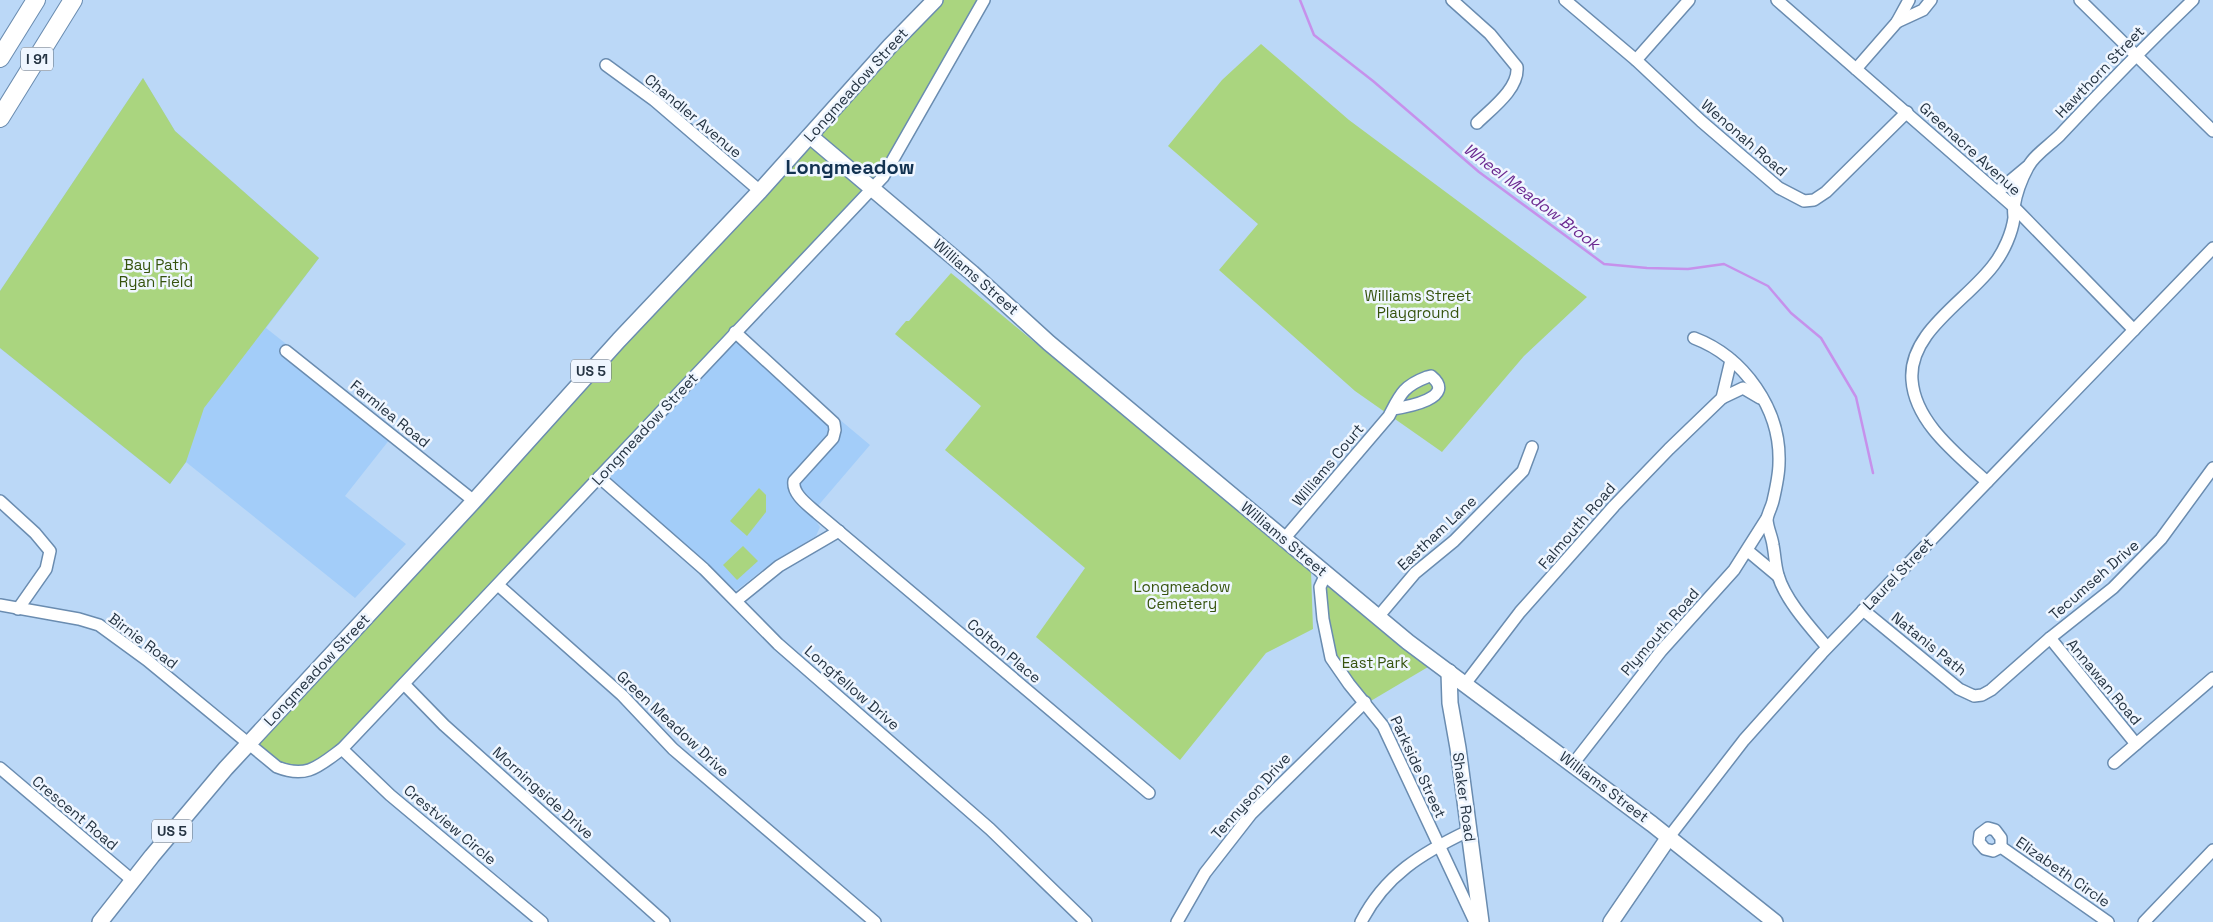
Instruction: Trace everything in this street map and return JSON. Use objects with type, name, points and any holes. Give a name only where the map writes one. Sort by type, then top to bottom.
[{"type":"highway","name":"I 91","points":[[0,58],[36,0]]},
{"type":"highway","name":"I 91","points":[[0,118],[73,0]]},
{"type":"main road","name":"Longmeadow Street","points":[[100,922],[132,880],[248,744],[474,501],[619,340],[760,191],[890,46],[935,0]]},
{"type":"main road","name":"Williams Street","points":[[810,136],[972,273],[1055,349],[1378,617],[1669,837],[1775,922]]},
{"type":"main road","name":"Shaker Road","points":[[1449,672],[1450,703],[1481,922]]},
{"type":"main road","name":"Laurel Street","points":[[1611,922],[1669,837]]},
{"type":"street","name":"Longmeadow Street","points":[[248,744],[277,767],[298,773],[317,768],[342,749],[883,177],[984,0]]},
{"type":"street","points":[[1452,0],[1490,34],[1517,68],[1516,80],[1509,91],[1477,122]]},
{"type":"street","name":"Wenonah Road","points":[[1565,0],[1636,60],[1702,121],[1773,182],[1804,202],[1817,199],[1832,187],[1906,112]]},
{"type":"street","points":[[1636,60],[1689,0]]},
{"type":"street","name":"Greenacre Avenue","points":[[1777,0],[2014,207],[2134,330]]},
{"type":"street","points":[[1856,69],[1897,22],[1909,0]]},
{"type":"street","points":[[1897,22],[1922,10],[1931,0]]},
{"type":"street","points":[[2080,0],[2213,131]]},
{"type":"street","name":"Hawthorn Street","points":[[1997,192],[2028,166],[2136,55],[2193,0]]},
{"type":"street","name":"Chandler Avenue","points":[[606,65],[654,100],[760,191]]},
{"type":"street","name":"Hawthorn Street","points":[[1987,482],[1948,445],[1928,422],[1916,398],[1912,372],[1916,356],[1928,335],[1997,260],[2010,234],[2014,207],[2028,166]]},
{"type":"street","name":"Laurel Street","points":[[1669,837],[1744,740],[1827,647],[2213,248]]},
{"type":"street","name":"Colton Place","points":[[735,332],[830,417],[835,427],[834,434],[828,445],[799,474],[794,485],[801,498],[1149,793]]},
{"type":"street","name":"Plymouth Road","points":[[1573,764],[1661,651],[1734,570],[1748,551],[1767,518],[1776,489],[1779,455],[1776,431],[1767,406],[1751,380],[1731,360],[1709,344],[1694,338]]},
{"type":"street","name":"Farmlea Road","points":[[286,350],[474,501]]},
{"type":"street","points":[[1722,398],[1731,360]]},
{"type":"street","name":"Falmouth Road","points":[[1465,684],[1520,612],[1607,514],[1669,448],[1722,398],[1743,388],[1756,395],[1767,406]]},
{"type":"street","name":"Williams Court","points":[[1284,539],[1393,409]]},
{"type":"street","name":"Eastham Lane","points":[[1378,617],[1415,572],[1454,541],[1523,471],[1532,447]]},
{"type":"street","name":"Tecumseh Drive","points":[[1978,696],[1985,694],[2003,680],[2050,638],[2112,588],[2148,554],[2213,468]]},
{"type":"street","name":"Longfellow Drive","points":[[599,478],[673,540],[737,600],[778,644],[990,828],[1086,922]]},
{"type":"street","points":[[0,501],[48,546],[50,551],[46,569],[18,609]]},
{"type":"street","points":[[1767,518],[1778,576],[1792,602],[1827,647]]},
{"type":"street","points":[[737,600],[780,566],[839,531]]},
{"type":"street","points":[[1748,551],[1778,576]]},
{"type":"street","name":"Parkside Street","points":[[1326,574],[1320,587],[1329,652],[1338,669],[1380,719],[1475,922]]},
{"type":"street","name":"Green Meadow Drive","points":[[498,585],[622,695],[673,749],[874,922]]},
{"type":"street","name":"Birnie Road","points":[[0,606],[79,619],[99,625],[134,650],[248,744]]},
{"type":"street","name":"Natanis Path","points":[[1863,610],[1959,689],[1970,695],[1978,696]]},
{"type":"street","name":"Annawan Road","points":[[2050,638],[2136,744]]},
{"type":"street","points":[[2114,763],[2213,678]]},
{"type":"street","name":"Morningside Drive","points":[[404,684],[444,725],[664,922]]},
{"type":"street","name":"Tennyson Drive","points":[[1176,922],[1205,873],[1251,814],[1365,702]]},
{"type":"street","name":"Crestview Circle","points":[[342,749],[390,795],[542,922]]},
{"type":"street","name":"Crescent Road","points":[[0,768],[132,880]]},
{"type":"street","points":[[1361,922],[1371,902],[1384,886],[1439,845],[1468,831]]},
{"type":"street","name":"Elizabeth Circle","points":[[2001,847],[2108,922]]},
{"type":"street","points":[[2144,922],[2213,850]]},
{"type":"shaded area","name":"Bay Path Ryan Field","points":[[143,78],[175,131],[319,258],[266,328],[337,384],[331,391],[390,439],[345,496],[406,544],[355,598],[186,462],[170,484],[0,348],[0,291]]},
{"type":"shaded area","points":[[735,332],[870,445],[811,514],[820,527],[816,536],[773,562],[737,590],[730,588],[599,477]]},
{"type":"green space","points":[[935,0],[984,0],[893,161],[342,749],[299,773],[253,748]]},
{"type":"green space","name":"Williams Street Playground","points":[[1261,44],[1349,120],[1587,297],[1524,356],[1442,452],[1355,391],[1219,270],[1258,224],[1168,146],[1222,80]]},
{"type":"green space","name":"Bay Path Ryan Field","points":[[143,78],[175,131],[319,258],[204,408],[186,462],[170,484],[0,348],[0,291]]},
{"type":"green space","name":"Longmeadow Cemetery","points":[[951,273],[1311,571],[1313,629],[1266,653],[1180,760],[1036,637],[1085,568],[945,450],[981,406],[895,334],[906,321],[909,321]]},
{"type":"green space","points":[[759,488],[766,495],[766,512],[747,536],[730,521]]},
{"type":"green space","points":[[743,546],[758,561],[737,580],[723,565]]},
{"type":"green space","name":"East Park","points":[[1329,586],[1428,667],[1369,702],[1346,676],[1331,651],[1324,589]]},
{"type":"waterway","name":"Wheel Meadow Brook","points":[[1300,0],[1314,35],[1373,81],[1479,172],[1604,264],[1688,269],[1724,264],[1768,286],[1791,313],[1821,338],[1856,397],[1873,473]]},
{"type":"district","name":"Longmeadow","points":[[850,167]]}]
